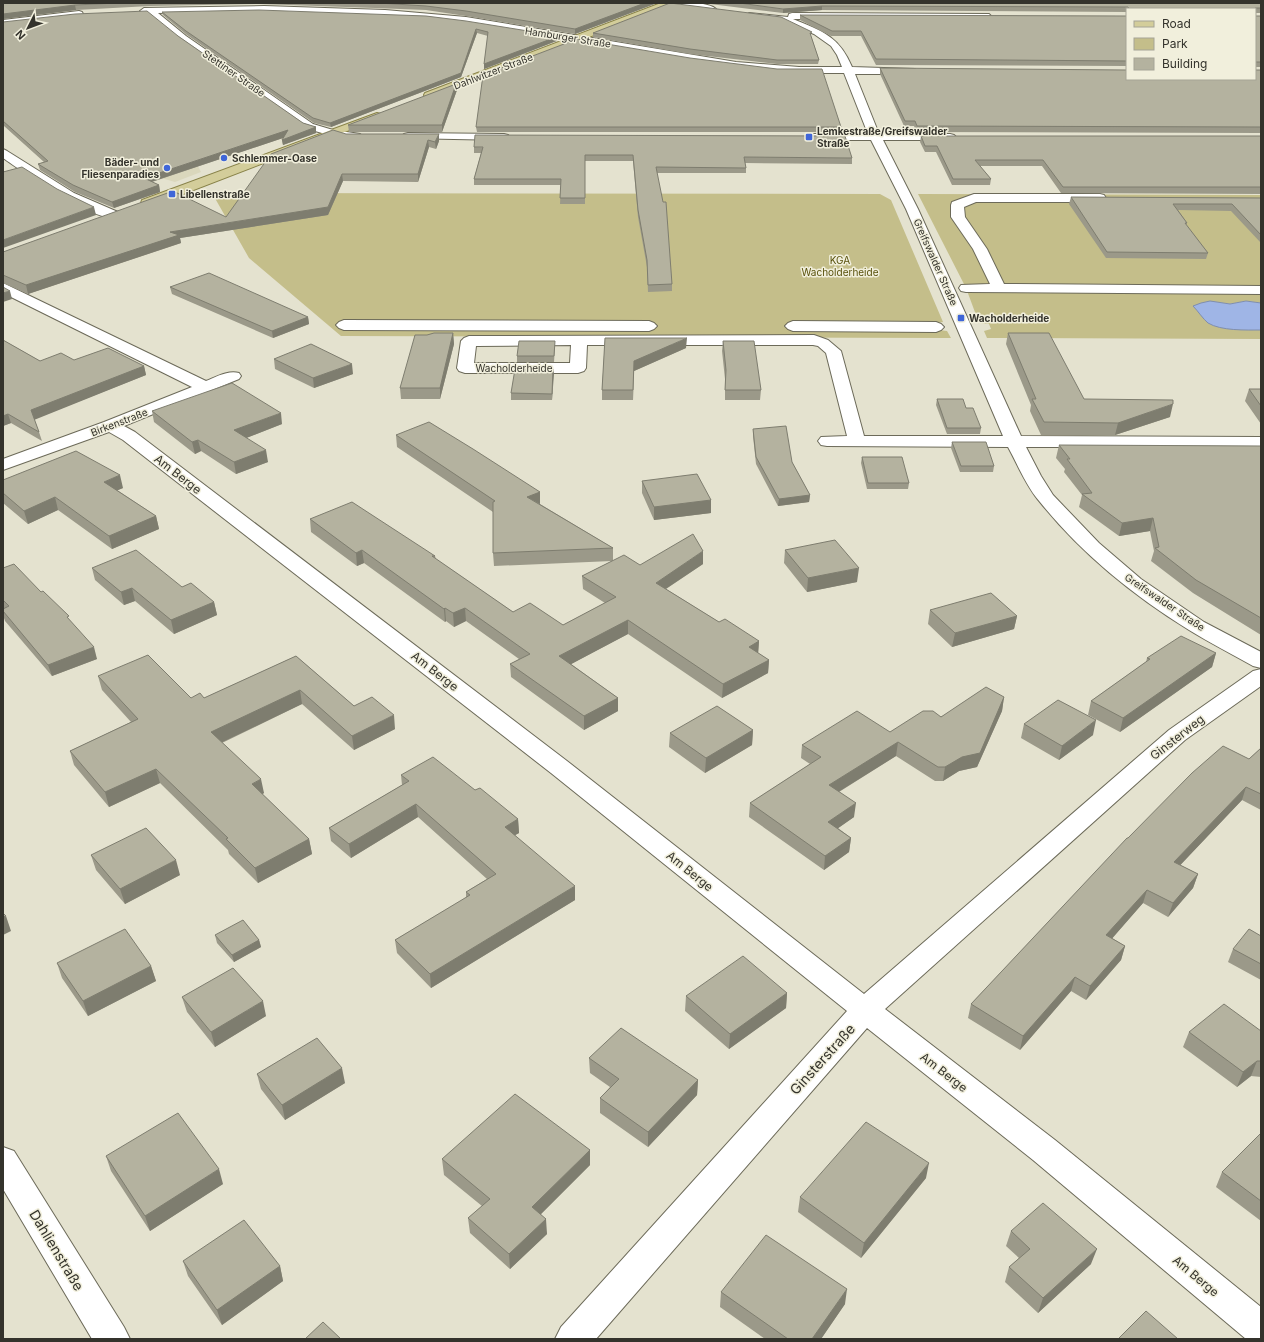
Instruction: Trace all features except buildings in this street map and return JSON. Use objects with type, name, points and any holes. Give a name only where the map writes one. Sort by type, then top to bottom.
[{"type":"main road","name":"Dahlwitzer Straße","points":[[421,98],[669,3]]},
{"type":"main road","points":[[92,223],[384,113]]},
{"type":"street","points":[[669,3],[721,11]]},
{"type":"street","name":"Hamburger Straße","points":[[136,11],[153,7],[397,13],[466,20],[736,64],[799,70],[922,71]]},
{"type":"street","name":"Stettiner Straße","points":[[153,7],[183,38],[309,126],[332,133],[363,136]]},
{"type":"street","points":[[6,22],[92,13]]},
{"type":"street","name":"Greifswalder Straße","points":[[744,14],[783,18],[816,32],[834,44],[842,55],[875,137],[912,209],[1014,441],[1032,476],[1046,498],[1092,547],[1134,583],[1197,626],[1261,661]]},
{"type":"street","points":[[783,18],[790,16],[822,15],[994,16]]},
{"type":"street","points":[[395,136],[515,136]]},
{"type":"street","points":[[801,137],[960,137]]},
{"type":"street","points":[[3,153],[48,183],[94,208],[113,215]]},
{"type":"street","points":[[999,288],[980,249],[958,217],[957,205],[974,198],[1114,198]]},
{"type":"street","points":[[3,288],[205,387]]},
{"type":"street","points":[[966,288],[1261,290]]},
{"type":"street","points":[[344,324],[666,326]]},
{"type":"street","points":[[697,326],[936,327]]},
{"type":"street","name":"Wacholderheide","points":[[579,341],[578,368],[465,368],[469,341],[814,340],[824,342],[833,351],[857,441]]},
{"type":"street","name":"Birkenstraße","points":[[3,465],[110,426],[233,376]]},
{"type":"street","name":"Am Berge","points":[[110,426],[129,436],[591,793],[1044,1150],[1261,1329]]},
{"type":"street","points":[[828,440],[1261,442]]},
{"type":"street","name":"Ginsterweg","points":[[1097,804],[1177,735],[1261,676]]},
{"type":"street","name":"Ginsterstraße","points":[[573,1339],[865,1010],[1097,804]]},
{"type":"street","name":"Dahlienstraße","points":[[3,1161],[112,1339]]},
{"type":"shaded area","points":[[189,150],[201,172],[175,182],[127,168]]},
{"type":"green space","name":"KGA Wacholderheide","points":[[212,193],[880,194],[891,200],[943,322],[935,323],[939,330],[947,331],[951,338],[341,336],[249,258]]},
{"type":"green space","points":[[918,194],[1261,195],[1261,303],[1246,301],[1230,304],[1210,302],[1217,326],[1261,330],[1261,339],[987,338],[984,331],[991,329],[989,324],[979,323],[966,288]]},
{"type":"water","points":[[1210,301],[1230,304],[1246,301],[1261,303],[1261,330],[1227,329],[1213,326],[1204,319],[1193,306]]},
{"type":"place","name":"Lemkestraße/Greifswalder Straße","points":[[809,137]]},
{"type":"place","name":"Schlemmer-Oase","points":[[224,158]]},
{"type":"place","name":"Bäder- und Fliesenparadies","points":[[167,168]]},
{"type":"place","name":"Libellenstraße","points":[[172,194]]},
{"type":"place","name":"Wacholderheide","points":[[961,318]]}]
